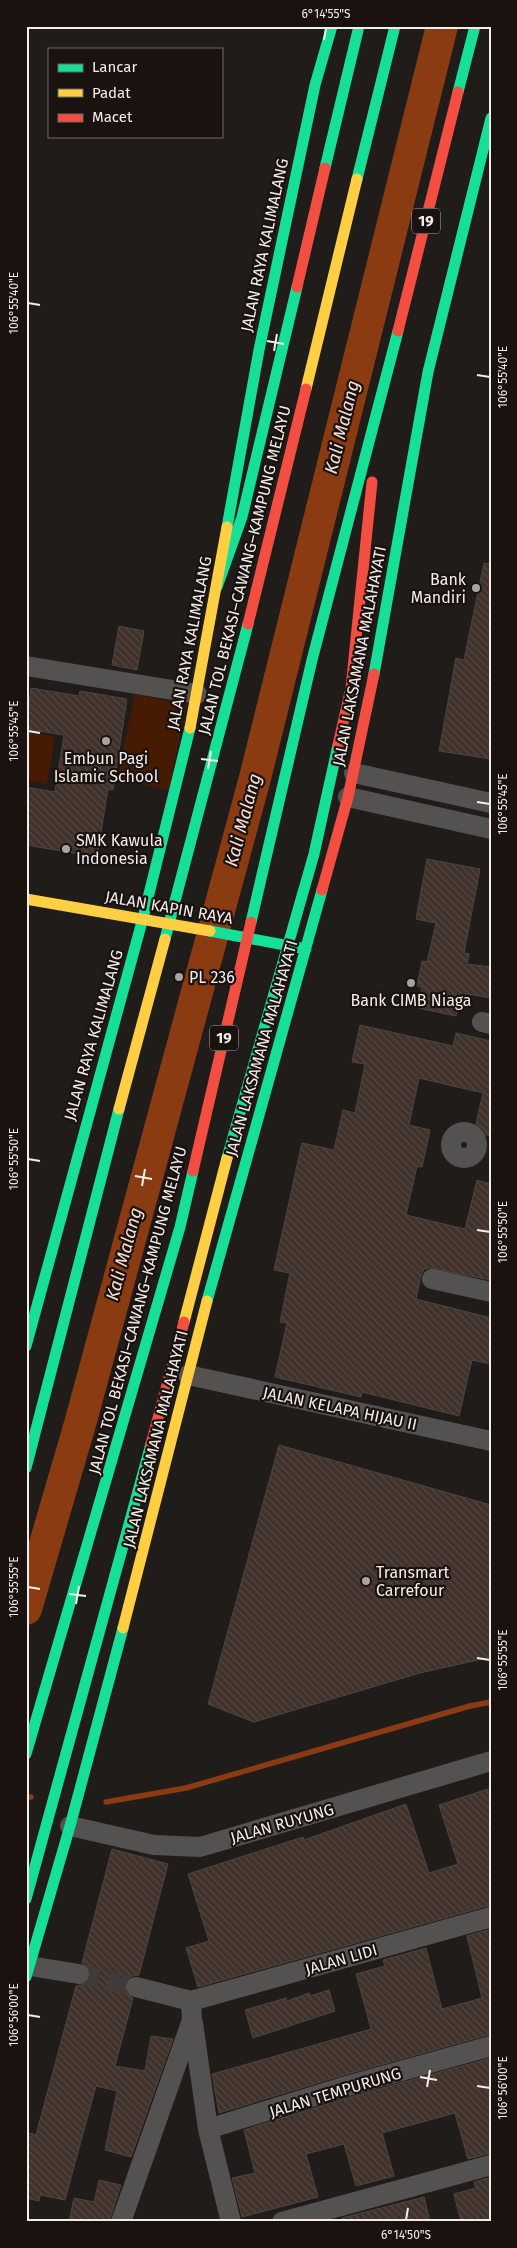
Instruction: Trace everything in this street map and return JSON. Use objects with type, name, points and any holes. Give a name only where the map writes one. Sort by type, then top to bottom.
[{"type":"main road","name":"JALAN RAYA KALIMALANG","points":[[26,1346],[143,918],[170,812],[197,694],[259,350],[315,85],[332,26]]},
{"type":"main road","points":[[217,587],[242,517],[359,26]]},
{"type":"main road","name":"JALAN TOL BEKASI–CAWANG–KAMPUNG MELAYU","points":[[26,1468],[109,1144],[224,720],[395,26]]},
{"type":"main road","name":"JALAN TOL BEKASI–CAWANG–KAMPUNG MELAYU","points":[[26,1754],[180,1227],[312,660],[377,416],[475,26]]},
{"type":"main road","name":"JALAN LAKSAMANA MALAHAYATI","points":[[28,1971],[70,1820],[206,1305],[354,773],[380,644],[428,372],[491,118]]},
{"type":"main road","points":[[26,1899],[160,1412],[235,1126],[314,854],[332,779],[351,688],[370,513],[377,416]]},
{"type":"main road","name":"JALAN KAPIN RAYA","points":[[26,900],[143,918],[306,949]]},
{"type":"street","points":[[26,666],[197,694]]},
{"type":"street","points":[[354,773],[491,803]]},
{"type":"street","points":[[348,797],[491,829]]},
{"type":"street","points":[[432,1279],[491,1292]]},
{"type":"street","name":"JALAN KELAPA HIJAU II","points":[[188,1376],[491,1442]]},
{"type":"street","name":"JALAN RUYUNG","points":[[70,1820],[154,1845],[200,1846],[491,1762]]},
{"type":"street","name":"JALAN LIDI","points":[[192,2011],[491,1917]]},
{"type":"street","points":[[28,1971],[79,1974]]},
{"type":"street","points":[[136,1987],[192,2011]]},
{"type":"street","points":[[192,2011],[208,2129],[231,2222]]},
{"type":"street","points":[[121,2222],[192,2011]]},
{"type":"street","name":"JALAN TEMPURUNG","points":[[208,2129],[340,2088],[491,2046]]},
{"type":"street","points":[[282,2222],[315,2217],[491,2165]]},
{"type":"shaded area","points":[[135,694],[186,705],[169,790],[117,779]]},
{"type":"shaded area","points":[[26,732],[55,737],[47,784],[26,780]]},
{"type":"building","points":[[484,563],[491,564],[491,759],[439,751],[456,658],[464,660]]},
{"type":"building","points":[[119,626],[144,631],[137,670],[112,665]]},
{"type":"building","points":[[31,688],[79,696],[80,691],[127,699],[113,790],[108,789],[97,857],[26,845],[26,787],[55,792],[64,735],[26,729]]},
{"type":"building","points":[[427,859],[480,869],[464,953],[469,954],[467,964],[491,967],[491,998],[461,993],[456,1016],[418,1008],[422,987],[417,986],[422,961],[427,962],[436,923],[416,919]]},
{"type":"building","points":[[360,1025],[453,1046],[456,1033],[491,1041],[491,1136],[474,1132],[483,1093],[419,1078],[409,1125],[430,1130],[422,1167],[417,1166],[406,1215],[465,1229],[477,1180],[491,1184],[491,1280],[429,1268],[424,1269],[416,1299],[491,1318],[491,1364],[472,1360],[459,1416],[362,1392],[361,1397],[275,1377],[287,1323],[280,1322],[290,1273],[274,1270],[302,1143],[334,1150],[343,1110],[355,1113],[365,1064],[352,1062]]},
{"type":"building","name":"Transmart Carrefour","points":[[279,1445],[491,1505],[491,1657],[420,1673],[254,1722],[208,1704]]},
{"type":"building","points":[[491,1788],[491,1905],[198,1987],[186,1948],[209,1941],[188,1874],[303,1837],[304,1840],[406,1804],[429,1873],[458,1864],[439,1805]]},
{"type":"building","points":[[112,1849],[168,1864],[139,1975],[132,1976],[125,1984],[125,1991],[133,1998],[115,2066],[145,2071],[151,2036],[173,2039],[131,2157],[105,2150],[117,2091],[96,2086],[65,2200],[40,2195],[39,2201],[26,2198],[26,2132],[36,2135],[76,1986],[84,1985],[91,1976],[90,1969],[82,1963]]},
{"type":"building","points":[[491,1929],[491,2034],[337,2077],[219,2113],[212,2074],[371,2029],[356,1974],[385,1966],[383,1960],[426,1948],[442,2009],[482,1998],[467,1936]]},
{"type":"building","points":[[329,1990],[335,2011],[253,2038],[245,2010],[286,1998],[287,2001],[309,1993],[310,1996]]},
{"type":"building","points":[[491,2058],[491,2153],[468,2159],[455,2113],[382,2133],[394,2176],[356,2186],[344,2144],[306,2154],[318,2197],[242,2217],[232,2178],[255,2173],[244,2130],[343,2099]]},
{"type":"building","points":[[491,2177],[491,2222],[461,2222],[454,2194],[476,2188],[474,2182]]},
{"type":"building","points":[[99,2180],[121,2185],[109,2222],[69,2222],[74,2198],[94,2202]]},
{"type":"building","points":[[424,2197],[430,2222],[343,2222],[342,2218]]},
{"type":"waterway","name":"Kali Malang","points":[[26,1609],[80,1424],[255,778],[442,26]]},
{"type":"waterway","points":[[106,1802],[186,1788],[470,1706],[491,1702]]},
{"type":"waterway","points":[[26,1797],[31,1797]]},
{"type":"tunnel","points":[[79,1974],[136,1987]]},
{"type":"traffic: fast","points":[[227,527],[259,350],[315,85],[332,26]]},
{"type":"traffic: fast","points":[[325,168],[359,26]]},
{"type":"traffic: fast","points":[[357,179],[395,26]]},
{"type":"traffic: fast","points":[[458,92],[475,26]]},
{"type":"traffic: fast","points":[[374,674],[428,372],[491,118]]},
{"type":"traffic: fast","points":[[217,587],[242,517],[297,287]]},
{"type":"traffic: fast","points":[[251,922],[312,660],[398,331]]},
{"type":"traffic: fast","points":[[165,939],[248,624]]},
{"type":"traffic: fast","points":[[26,1346],[143,918],[190,728]]},
{"type":"traffic: fast","points":[[227,1158],[314,854],[338,745]]},
{"type":"traffic: fast","points":[[207,1301],[322,890]]},
{"type":"traffic: fast","points":[[210,931],[306,949]]},
{"type":"traffic: fast","points":[[26,1468],[119,1109]]},
{"type":"traffic: fast","points":[[26,1754],[180,1227],[193,1171]]},
{"type":"traffic: fast","points":[[26,1899],[151,1444]]},
{"type":"traffic: fast","points":[[26,1977],[70,1826],[123,1628]]},
{"type":"traffic: slow","points":[[306,389],[357,179]]},
{"type":"traffic: slow","points":[[190,728],[227,527]]},
{"type":"traffic: slow","points":[[26,899],[210,931]]},
{"type":"traffic: slow","points":[[119,1109],[165,939]]},
{"type":"traffic: slow","points":[[184,1322],[227,1158]]},
{"type":"traffic: slow","points":[[123,1628],[207,1301]]},
{"type":"traffic: jam","points":[[398,331],[458,92]]},
{"type":"traffic: jam","points":[[297,287],[325,168]]},
{"type":"traffic: jam","points":[[248,624],[306,389]]},
{"type":"traffic: jam","points":[[338,745],[351,688],[372,482]]},
{"type":"traffic: jam","points":[[322,890],[348,797],[374,674]]},
{"type":"traffic: jam","points":[[193,1171],[251,922]]},
{"type":"traffic: jam","points":[[151,1444],[184,1322]]},
{"type":"place","name":"Bank Mandiri","points":[[476,588]]},
{"type":"place","name":"Embun Pagi Islamic School","points":[[106,741]]},
{"type":"place","name":"SMK Kawula Indonesia","points":[[66,849]]},
{"type":"place","name":"PL 236","points":[[179,977]]},
{"type":"place","name":"Bank CIMB Niaga","points":[[411,983]]},
{"type":"place","name":"Transmart Carrefour","points":[[366,1581]]}]
